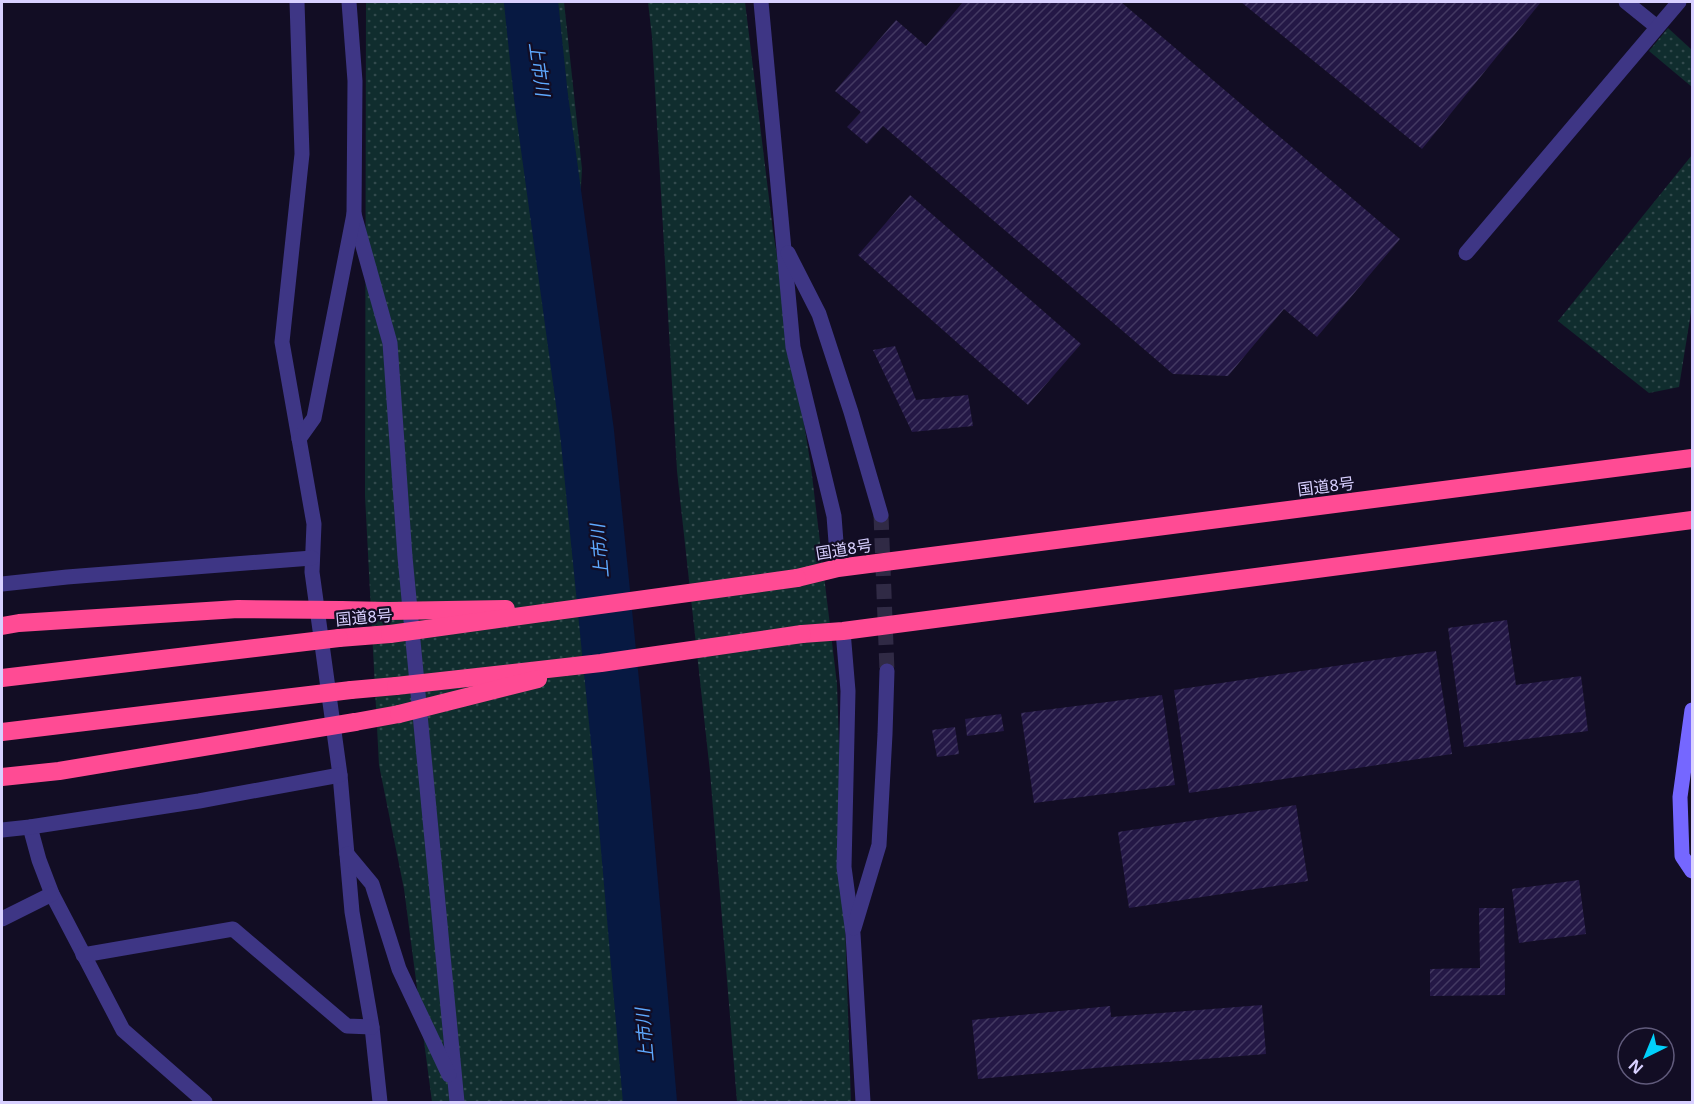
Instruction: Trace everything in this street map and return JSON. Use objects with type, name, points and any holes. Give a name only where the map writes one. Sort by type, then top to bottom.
[{"type":"highway","name":"国道8号","points":[[2,678],[390,634],[797,578],[838,568],[1692,458]]},
{"type":"highway","points":[[2,732],[601,663],[802,634],[843,631],[1692,520]]},
{"type":"highway","points":[[2,626],[31,622],[238,609],[388,611],[595,607]]},
{"type":"highway","points":[[2,777],[59,771],[399,714],[601,663]]},
{"type":"street","points":[[297,2],[303,154],[282,342],[314,524],[312,572],[340,775],[352,912],[372,1027],[380,1102]]},
{"type":"street","points":[[299,439],[314,418],[354,214],[355,81],[348,2]]},
{"type":"street","points":[[761,2],[793,347],[834,516],[838,568]]},
{"type":"street","points":[[1626,2],[1657,27]]},
{"type":"street","points":[[1466,253],[1679,2]]},
{"type":"street","points":[[354,214],[390,343],[405,557],[457,1102]]},
{"type":"street","points":[[783,245],[819,314],[881,515]]},
{"type":"street","points":[[2,584],[312,558]]},
{"type":"street","points":[[843,631],[848,691],[844,867],[853,934],[863,1102]]},
{"type":"street","points":[[853,934],[879,845],[886,672]]},
{"type":"street","points":[[1692,710],[1680,797],[1682,856],[1692,871]]},
{"type":"street","points":[[2,830],[199,801],[340,775]]},
{"type":"street","points":[[30,827],[52,894],[123,1030],[205,1102]]},
{"type":"street","points":[[347,854],[372,884],[399,969],[455,1086]]},
{"type":"street","points":[[2,919],[52,894]]},
{"type":"street","points":[[83,955],[233,929],[347,1026],[372,1027]]},
{"type":"green space","points":[[366,2],[564,2],[582,169],[565,472],[630,752],[643,1102],[432,1102],[404,889],[379,765],[365,496]]},
{"type":"green space","points":[[648,2],[745,2],[773,231],[811,467],[837,684],[851,1102],[737,1102],[710,772],[677,471],[652,37]]},
{"type":"green space","points":[[1668,28],[1692,50],[1692,87],[1649,51]]},
{"type":"green space","points":[[1692,155],[1692,306],[1679,387],[1649,393],[1558,321]]},
{"type":"building","points":[[963,2],[1121,2],[1400,239],[1317,337],[1284,309],[1228,376],[1173,374],[883,126],[867,144],[847,127],[861,112],[835,91],[896,20],[926,46]]},
{"type":"building","points":[[1241,2],[1541,2],[1422,149]]},
{"type":"building","points":[[910,195],[1081,344],[1028,405],[858,255]]},
{"type":"building","points":[[895,346],[916,400],[968,395],[973,426],[912,432],[873,350]]},
{"type":"building","points":[[1507,620],[1516,685],[1581,676],[1588,731],[1464,747],[1448,628]]},
{"type":"building","points":[[1436,651],[1452,754],[1189,793],[1174,690]]},
{"type":"building","points":[[1162,695],[1175,785],[1034,803],[1021,713]]},
{"type":"building","points":[[1001,714],[1004,731],[967,736],[965,719]]},
{"type":"building","points":[[955,727],[959,754],[937,757],[932,730]]},
{"type":"building","points":[[1296,805],[1308,881],[1129,908],[1118,832]]},
{"type":"building","points":[[1579,880],[1586,934],[1519,943],[1512,889]]},
{"type":"building","points":[[1479,908],[1504,908],[1505,995],[1430,996],[1430,969],[1480,968]]},
{"type":"building","points":[[1262,1005],[1266,1054],[978,1079],[972,1020],[1110,1006],[1111,1017]]},
{"type":"waterway","name":"上市川","points":[[531,2],[541,97],[587,432],[623,791],[650,1102]]},
{"type":"tunnel","points":[[881,515],[887,671]]}]
